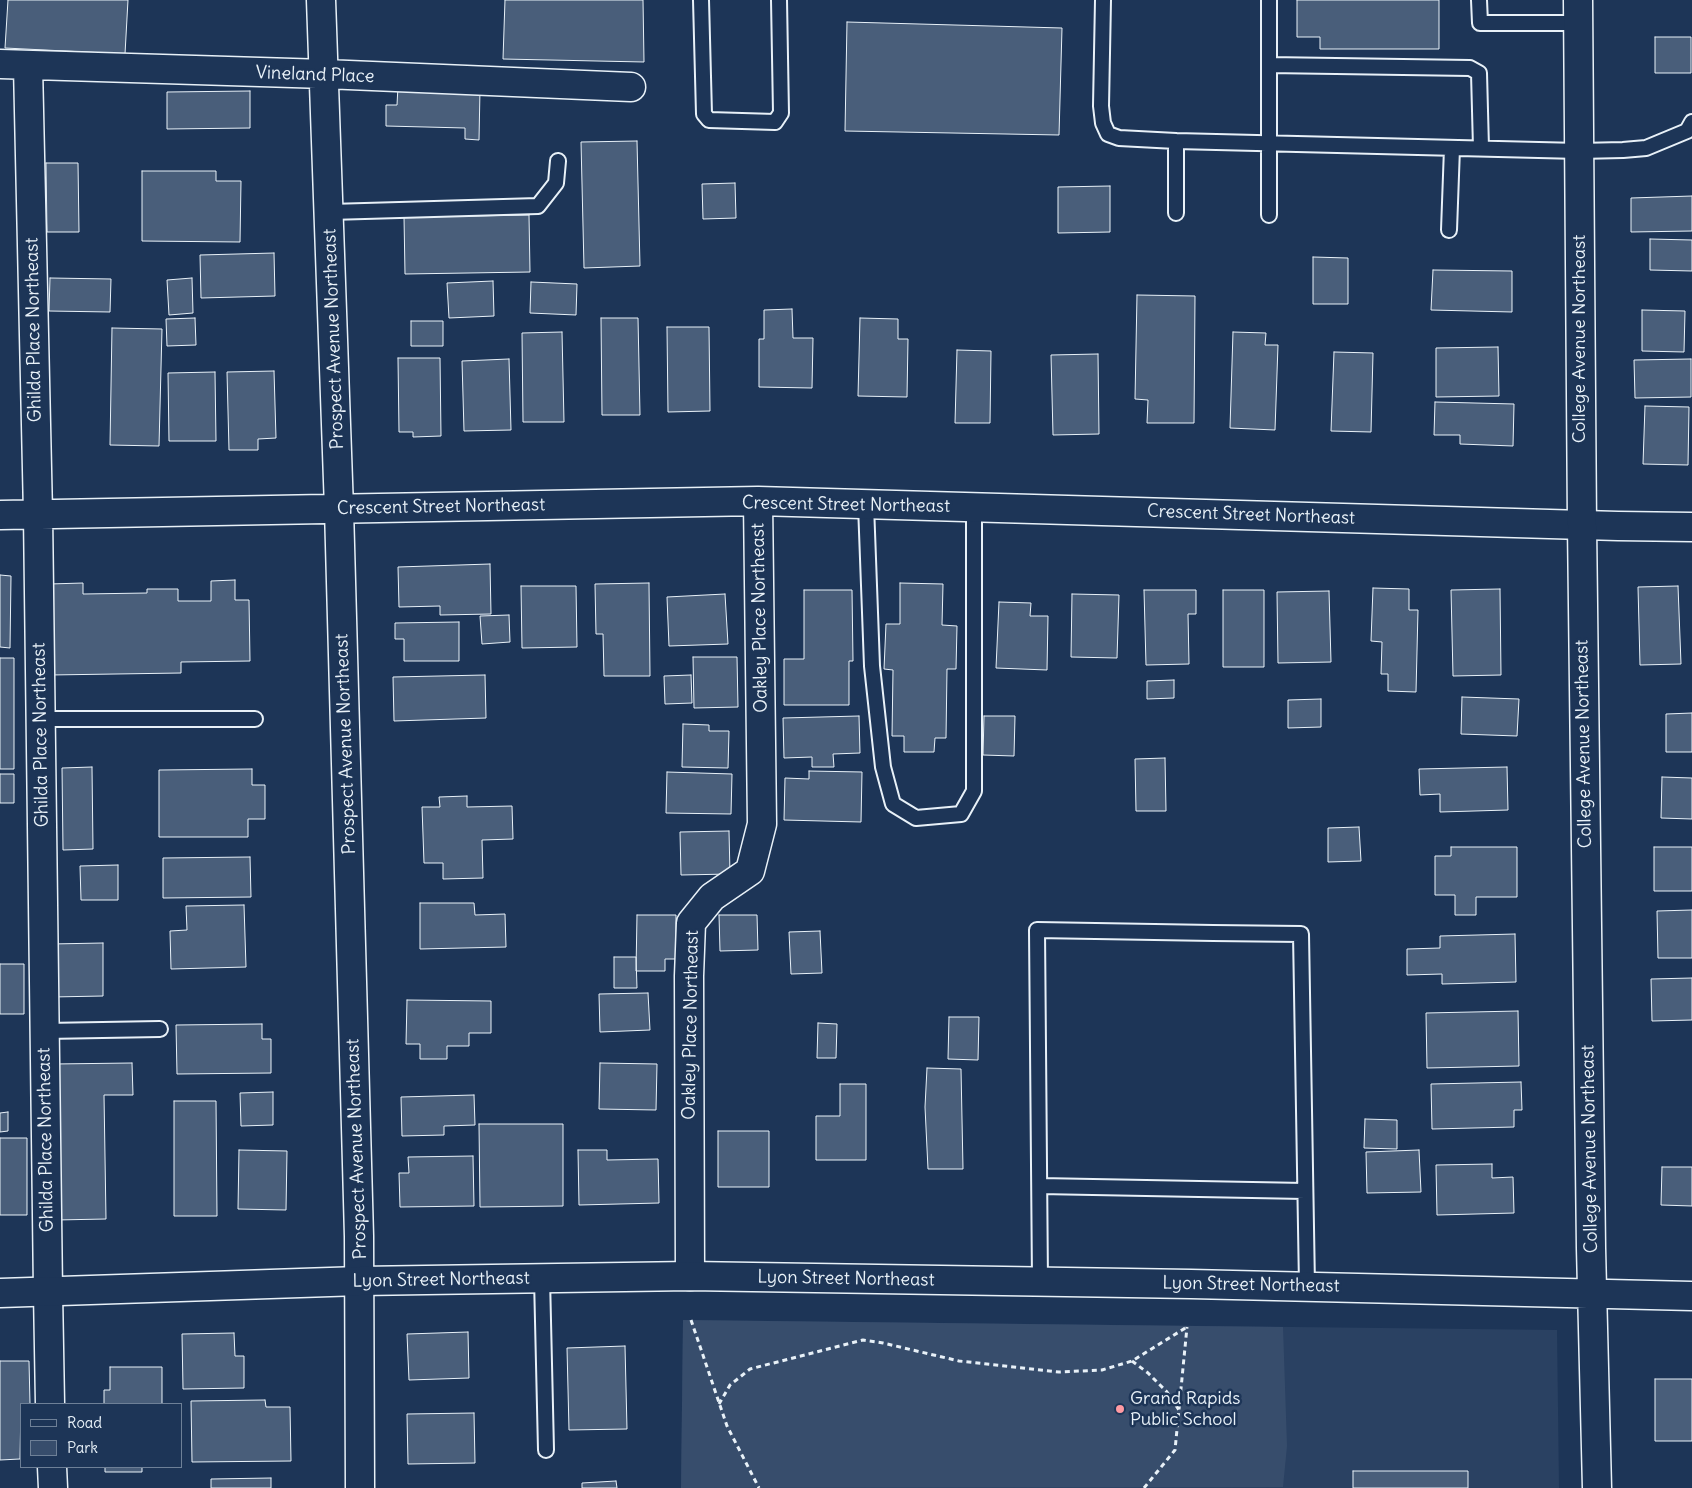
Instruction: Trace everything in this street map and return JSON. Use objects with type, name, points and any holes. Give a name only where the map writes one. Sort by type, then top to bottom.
[{"type":"street","name":"Prospect Avenue Northeast","points":[[321,0],[330,212],[360,1281],[360,1488]]},
{"type":"street","name":"College Avenue Northeast","points":[[1578,12],[1582,525],[1592,1293],[1598,1488]]},
{"type":"street","name":"Vineland Place","points":[[0,64],[325,74],[630,87]]},
{"type":"street","name":"Ghilda Place Northeast","points":[[28,66],[38,514],[50,1403]]},
{"type":"street","name":"Crescent Street Northeast","points":[[0,516],[758,502],[1692,527]]},
{"type":"street","name":"Oakley Place Northeast","points":[[690,1276],[689,976],[691,924],[712,897],[750,871],[762,824],[758,502]]},
{"type":"street","name":"Lyon Street Northeast","points":[[0,1293],[360,1281],[690,1276],[1307,1286],[1692,1296]]},
{"type":"street","points":[[52,1468],[52,1488]]},
{"type":"lane","points":[[701,0],[704,114],[709,120],[775,122],[781,113],[779,0]]},
{"type":"lane","points":[[1103,0],[1101,106],[1103,124],[1108,134],[1119,138],[1579,151],[1646,148],[1687,131],[1692,122]]},
{"type":"lane","points":[[1269,0],[1269,215]]},
{"type":"lane","points":[[1479,0],[1480,23],[1578,12]]},
{"type":"lane","points":[[1269,65],[1470,68],[1480,73],[1481,148]]},
{"type":"lane","points":[[1176,141],[1176,213]]},
{"type":"lane","points":[[1450,230],[1452,148]]},
{"type":"lane","points":[[330,212],[538,206],[556,183],[558,161]]},
{"type":"lane","points":[[866,504],[872,666],[883,767],[893,804],[916,818],[961,814],[974,791],[974,508]]},
{"type":"lane","points":[[41,719],[255,719]]},
{"type":"lane","points":[[1040,1282],[1037,930],[1301,934],[1307,1286]]},
{"type":"lane","points":[[45,1031],[160,1029]]},
{"type":"lane","points":[[1040,1186],[1305,1191]]},
{"type":"lane","points":[[542,1278],[546,1450]]},
{"type":"path","points":[[691,1320],[726,1426],[759,1488]]},
{"type":"path","points":[[719,1404],[730,1385],[750,1369],[864,1340],[959,1361],[1059,1372],[1102,1370],[1132,1361],[1187,1326],[1175,1450],[1144,1488]]},
{"type":"path","points":[[1132,1361],[1148,1373],[1167,1392],[1179,1410]]},
{"type":"shaded area","name":"Grand Rapids Public School","points":[[683,1320],[1557,1330],[1559,1488],[681,1488]]},
{"type":"green space","name":"Grand Rapids Public School","points":[[683,1320],[1283,1327],[1287,1446],[1283,1487],[681,1488]]},
{"type":"building","points":[[8,0],[128,0],[125,54],[5,48]]},
{"type":"building","points":[[505,0],[643,0],[644,62],[503,59]]},
{"type":"building","points":[[1297,0],[1439,0],[1439,49],[1320,49],[1320,37],[1297,37]]},
{"type":"building","points":[[847,22],[1062,28],[1059,135],[845,131]]},
{"type":"building","points":[[1655,37],[1691,37],[1691,73],[1655,73]]},
{"type":"building","points":[[398,86],[480,89],[479,140],[465,139],[465,128],[386,126],[386,105],[397,105]]},
{"type":"building","points":[[250,91],[250,128],[167,129],[167,92]]},
{"type":"building","points":[[637,141],[640,266],[584,268],[581,142]]},
{"type":"building","points":[[46,163],[78,163],[79,232],[47,232]]},
{"type":"building","points":[[142,171],[216,171],[216,181],[241,181],[240,242],[142,241]]},
{"type":"building","points":[[735,183],[736,218],[703,219],[702,184]]},
{"type":"building","points":[[1110,186],[1110,232],[1058,233],[1058,187]]},
{"type":"building","points":[[1692,196],[1692,231],[1631,232],[1631,198]]},
{"type":"building","points":[[529,215],[530,272],[405,274],[404,217]]},
{"type":"building","points":[[1650,239],[1692,240],[1692,271],[1650,270]]},
{"type":"building","points":[[274,253],[275,296],[201,298],[200,255]]},
{"type":"building","points":[[1313,257],[1348,258],[1348,304],[1313,304]]},
{"type":"building","points":[[1433,270],[1512,271],[1512,312],[1431,310]]},
{"type":"building","points":[[50,278],[111,279],[110,312],[49,311]]},
{"type":"building","points":[[192,278],[193,313],[169,315],[167,280]]},
{"type":"building","points":[[493,281],[494,316],[449,318],[447,283]]},
{"type":"building","points":[[531,282],[577,284],[576,315],[530,313]]},
{"type":"building","points":[[1137,295],[1195,296],[1194,423],[1147,423],[1148,400],[1135,399]]},
{"type":"building","points":[[792,309],[793,338],[813,338],[812,388],[759,387],[759,339],[764,339],[764,310]]},
{"type":"building","points":[[1642,310],[1685,311],[1684,352],[1642,351]]},
{"type":"building","points":[[195,318],[196,345],[167,346],[166,319]]},
{"type":"building","points":[[601,318],[638,318],[640,415],[602,415]]},
{"type":"building","points":[[860,318],[898,319],[898,339],[908,339],[907,397],[858,396]]},
{"type":"building","points":[[411,321],[443,321],[443,346],[411,346]]},
{"type":"building","points":[[667,327],[709,327],[710,411],[668,412]]},
{"type":"building","points":[[112,328],[162,329],[159,446],[110,445]]},
{"type":"building","points":[[562,332],[564,422],[523,422],[522,333]]},
{"type":"building","points":[[1233,332],[1266,333],[1265,345],[1278,345],[1275,430],[1230,428]]},
{"type":"building","points":[[1498,347],[1499,396],[1436,397],[1436,348]]},
{"type":"building","points":[[957,350],[991,351],[990,423],[955,423]]},
{"type":"building","points":[[1334,352],[1373,353],[1371,432],[1331,431]]},
{"type":"building","points":[[1098,354],[1099,434],[1053,435],[1051,355]]},
{"type":"building","points":[[398,358],[440,358],[441,436],[413,437],[413,432],[399,432]]},
{"type":"building","points":[[509,359],[511,430],[464,431],[462,361]]},
{"type":"building","points":[[1691,359],[1691,397],[1635,398],[1634,360]]},
{"type":"building","points":[[274,371],[276,438],[258,439],[258,450],[229,450],[227,372]]},
{"type":"building","points":[[215,372],[216,441],[169,441],[168,373]]},
{"type":"building","points":[[1435,402],[1514,404],[1513,446],[1460,444],[1460,435],[1434,435]]},
{"type":"building","points":[[1645,406],[1689,407],[1688,465],[1643,464]]},
{"type":"building","points":[[490,564],[491,614],[440,615],[440,606],[399,607],[398,567]]},
{"type":"building","points":[[0,575],[11,576],[10,648],[0,647]]},
{"type":"building","points":[[235,580],[235,600],[249,600],[250,661],[181,662],[181,673],[50,675],[49,584],[83,583],[83,594],[147,593],[147,589],[178,589],[178,601],[211,601],[211,581]]},
{"type":"building","points":[[649,583],[650,676],[604,676],[603,634],[596,634],[595,584]]},
{"type":"building","points":[[900,583],[943,584],[942,625],[957,626],[956,669],[947,669],[946,738],[935,738],[934,752],[904,752],[904,736],[892,736],[893,670],[884,669],[886,624],[900,624]]},
{"type":"building","points":[[521,586],[576,586],[577,647],[522,648]]},
{"type":"building","points":[[1678,586],[1681,664],[1640,665],[1638,587]]},
{"type":"building","points":[[1373,588],[1409,589],[1409,610],[1418,610],[1416,692],[1388,691],[1388,674],[1381,674],[1382,642],[1371,641]]},
{"type":"building","points":[[1500,589],[1501,675],[1453,676],[1451,590]]},
{"type":"building","points":[[804,590],[852,590],[853,661],[849,661],[849,705],[784,705],[784,659],[804,659]]},
{"type":"building","points":[[1144,590],[1196,590],[1196,614],[1188,614],[1189,664],[1146,665]]},
{"type":"building","points":[[1223,590],[1264,590],[1264,667],[1223,667]]},
{"type":"building","points":[[1329,591],[1331,662],[1278,663],[1277,592]]},
{"type":"building","points":[[725,594],[728,644],[669,646],[667,597]]},
{"type":"building","points":[[1072,594],[1119,595],[1117,658],[1071,657]]},
{"type":"building","points":[[999,602],[1031,603],[1030,616],[1048,616],[1047,670],[996,668]]},
{"type":"building","points":[[509,615],[510,642],[482,644],[480,616]]},
{"type":"building","points":[[459,622],[459,661],[404,661],[404,639],[395,639],[395,623]]},
{"type":"building","points":[[693,657],[737,657],[738,707],[694,708]]},
{"type":"building","points":[[0,658],[14,658],[14,769],[0,769]]},
{"type":"building","points":[[485,675],[486,718],[394,721],[393,677]]},
{"type":"building","points":[[691,675],[692,703],[665,704],[664,676]]},
{"type":"building","points":[[1174,680],[1174,698],[1147,699],[1147,681]]},
{"type":"building","points":[[1462,697],[1519,699],[1517,736],[1461,734]]},
{"type":"building","points":[[1321,699],[1321,727],[1288,728],[1288,700]]},
{"type":"building","points":[[1692,713],[1692,752],[1666,752],[1666,714]]},
{"type":"building","points":[[859,716],[860,753],[833,754],[834,767],[812,767],[812,757],[784,758],[783,718]]},
{"type":"building","points":[[984,716],[1015,716],[1014,756],[983,755]]},
{"type":"building","points":[[683,724],[709,725],[709,731],[729,731],[728,768],[682,767]]},
{"type":"building","points":[[1165,758],[1166,811],[1136,811],[1135,759]]},
{"type":"building","points":[[92,767],[93,849],[63,850],[62,768]]},
{"type":"building","points":[[1507,767],[1508,810],[1440,812],[1440,794],[1420,795],[1419,769]]},
{"type":"building","points":[[252,769],[252,785],[265,785],[265,819],[248,819],[248,837],[159,837],[159,770]]},
{"type":"building","points":[[809,771],[862,772],[861,822],[784,820],[785,778],[809,779]]},
{"type":"building","points":[[667,772],[732,774],[731,814],[666,813]]},
{"type":"building","points":[[0,774],[14,774],[14,803],[0,803]]},
{"type":"building","points":[[1662,777],[1692,778],[1692,819],[1661,818]]},
{"type":"building","points":[[467,796],[467,807],[512,806],[513,839],[482,840],[483,878],[443,879],[443,863],[424,863],[422,807],[440,807],[439,797]]},
{"type":"building","points":[[1359,827],[1361,861],[1328,862],[1328,828]]},
{"type":"building","points":[[729,831],[730,874],[681,875],[680,832]]},
{"type":"building","points":[[1451,847],[1517,847],[1517,897],[1476,897],[1476,915],[1455,915],[1455,895],[1435,895],[1435,856],[1451,856]]},
{"type":"building","points":[[1654,847],[1692,847],[1692,891],[1654,891]]},
{"type":"building","points":[[250,857],[251,897],[163,898],[163,858]]},
{"type":"building","points":[[118,865],[118,900],[81,900],[80,866]]},
{"type":"building","points":[[420,903],[474,903],[475,915],[505,914],[506,947],[420,949]]},
{"type":"building","points":[[244,905],[246,967],[171,969],[170,931],[187,930],[186,906]]},
{"type":"building","points":[[1692,910],[1692,958],[1658,958],[1657,911]]},
{"type":"building","points":[[637,915],[676,915],[676,959],[665,959],[665,971],[636,971]]},
{"type":"building","points":[[719,915],[757,915],[758,950],[720,951]]},
{"type":"building","points":[[820,931],[822,973],[791,974],[789,932]]},
{"type":"building","points":[[1515,934],[1516,982],[1442,984],[1442,974],[1407,975],[1407,949],[1440,948],[1440,936]]},
{"type":"building","points":[[103,943],[103,996],[52,997],[51,944]]},
{"type":"building","points":[[614,957],[636,957],[637,988],[614,988]]},
{"type":"building","points":[[0,964],[24,964],[24,1014],[0,1014]]},
{"type":"building","points":[[1692,978],[1692,1020],[1652,1021],[1651,979]]},
{"type":"building","points":[[648,993],[650,1030],[600,1032],[599,994]]},
{"type":"building","points":[[407,1000],[491,1001],[491,1033],[469,1033],[469,1046],[447,1046],[447,1059],[420,1059],[420,1044],[406,1044]]},
{"type":"building","points":[[1518,1011],[1519,1066],[1427,1068],[1426,1013]]},
{"type":"building","points":[[949,1017],[979,1017],[978,1060],[948,1059]]},
{"type":"building","points":[[818,1023],[837,1024],[836,1058],[817,1058]]},
{"type":"building","points":[[262,1024],[262,1039],[271,1039],[271,1073],[177,1074],[176,1025]]},
{"type":"building","points":[[132,1063],[133,1095],[104,1095],[106,1219],[56,1220],[54,1064]]},
{"type":"building","points":[[600,1063],[657,1064],[656,1110],[599,1109]]},
{"type":"building","points":[[927,1068],[961,1069],[963,1169],[928,1169],[925,1107]]},
{"type":"building","points":[[1521,1082],[1522,1110],[1514,1110],[1514,1127],[1432,1129],[1431,1084]]},
{"type":"building","points":[[840,1084],[866,1084],[866,1160],[816,1160],[816,1116],[840,1116]]},
{"type":"building","points":[[273,1092],[273,1125],[241,1126],[240,1093]]},
{"type":"building","points":[[474,1095],[475,1125],[444,1126],[444,1135],[402,1136],[401,1097]]},
{"type":"building","points":[[174,1101],[216,1101],[217,1216],[174,1216]]},
{"type":"building","points":[[8,1112],[8,1131],[0,1132],[0,1113]]},
{"type":"building","points":[[1365,1119],[1397,1120],[1397,1149],[1364,1148]]},
{"type":"building","points":[[479,1124],[563,1124],[563,1206],[480,1207]]},
{"type":"building","points":[[718,1131],[769,1131],[769,1187],[718,1187]]},
{"type":"building","points":[[0,1138],[27,1138],[27,1215],[0,1215]]},
{"type":"building","points":[[239,1150],[287,1151],[286,1210],[238,1209]]},
{"type":"building","points":[[578,1150],[607,1150],[607,1160],[658,1159],[659,1203],[579,1205]]},
{"type":"building","points":[[1419,1150],[1421,1192],[1367,1193],[1366,1152]]},
{"type":"building","points":[[473,1156],[474,1206],[400,1207],[399,1173],[409,1173],[408,1157]]},
{"type":"building","points":[[1492,1164],[1492,1178],[1513,1177],[1514,1213],[1437,1215],[1436,1165]]},
{"type":"building","points":[[1662,1167],[1692,1167],[1692,1206],[1661,1205]]},
{"type":"building","points":[[468,1332],[469,1378],[409,1380],[407,1334]]},
{"type":"building","points":[[234,1333],[235,1356],[244,1356],[244,1388],[183,1389],[182,1334]]},
{"type":"building","points":[[625,1346],[627,1429],[569,1430],[567,1348]]},
{"type":"building","points":[[0,1361],[29,1361],[30,1403],[20,1403],[20,1459],[0,1460]]},
{"type":"building","points":[[110,1367],[162,1367],[162,1403],[104,1403],[104,1390],[110,1390]]},
{"type":"building","points":[[1655,1379],[1692,1379],[1692,1441],[1655,1441]]},
{"type":"building","points":[[265,1400],[266,1407],[290,1407],[291,1461],[192,1462],[191,1401]]},
{"type":"building","points":[[474,1413],[475,1463],[408,1464],[407,1414]]},
{"type":"building","points":[[105,1468],[142,1468],[142,1472],[105,1472]]},
{"type":"building","points":[[1353,1471],[1468,1471],[1468,1488],[1353,1488]]},
{"type":"building","points":[[271,1478],[271,1488],[211,1488],[211,1479]]},
{"type":"building","points":[[616,1481],[617,1488],[582,1488],[582,1483]]},
{"type":"place","name":"Grand Rapids Public School","points":[[1120,1409]]}]
